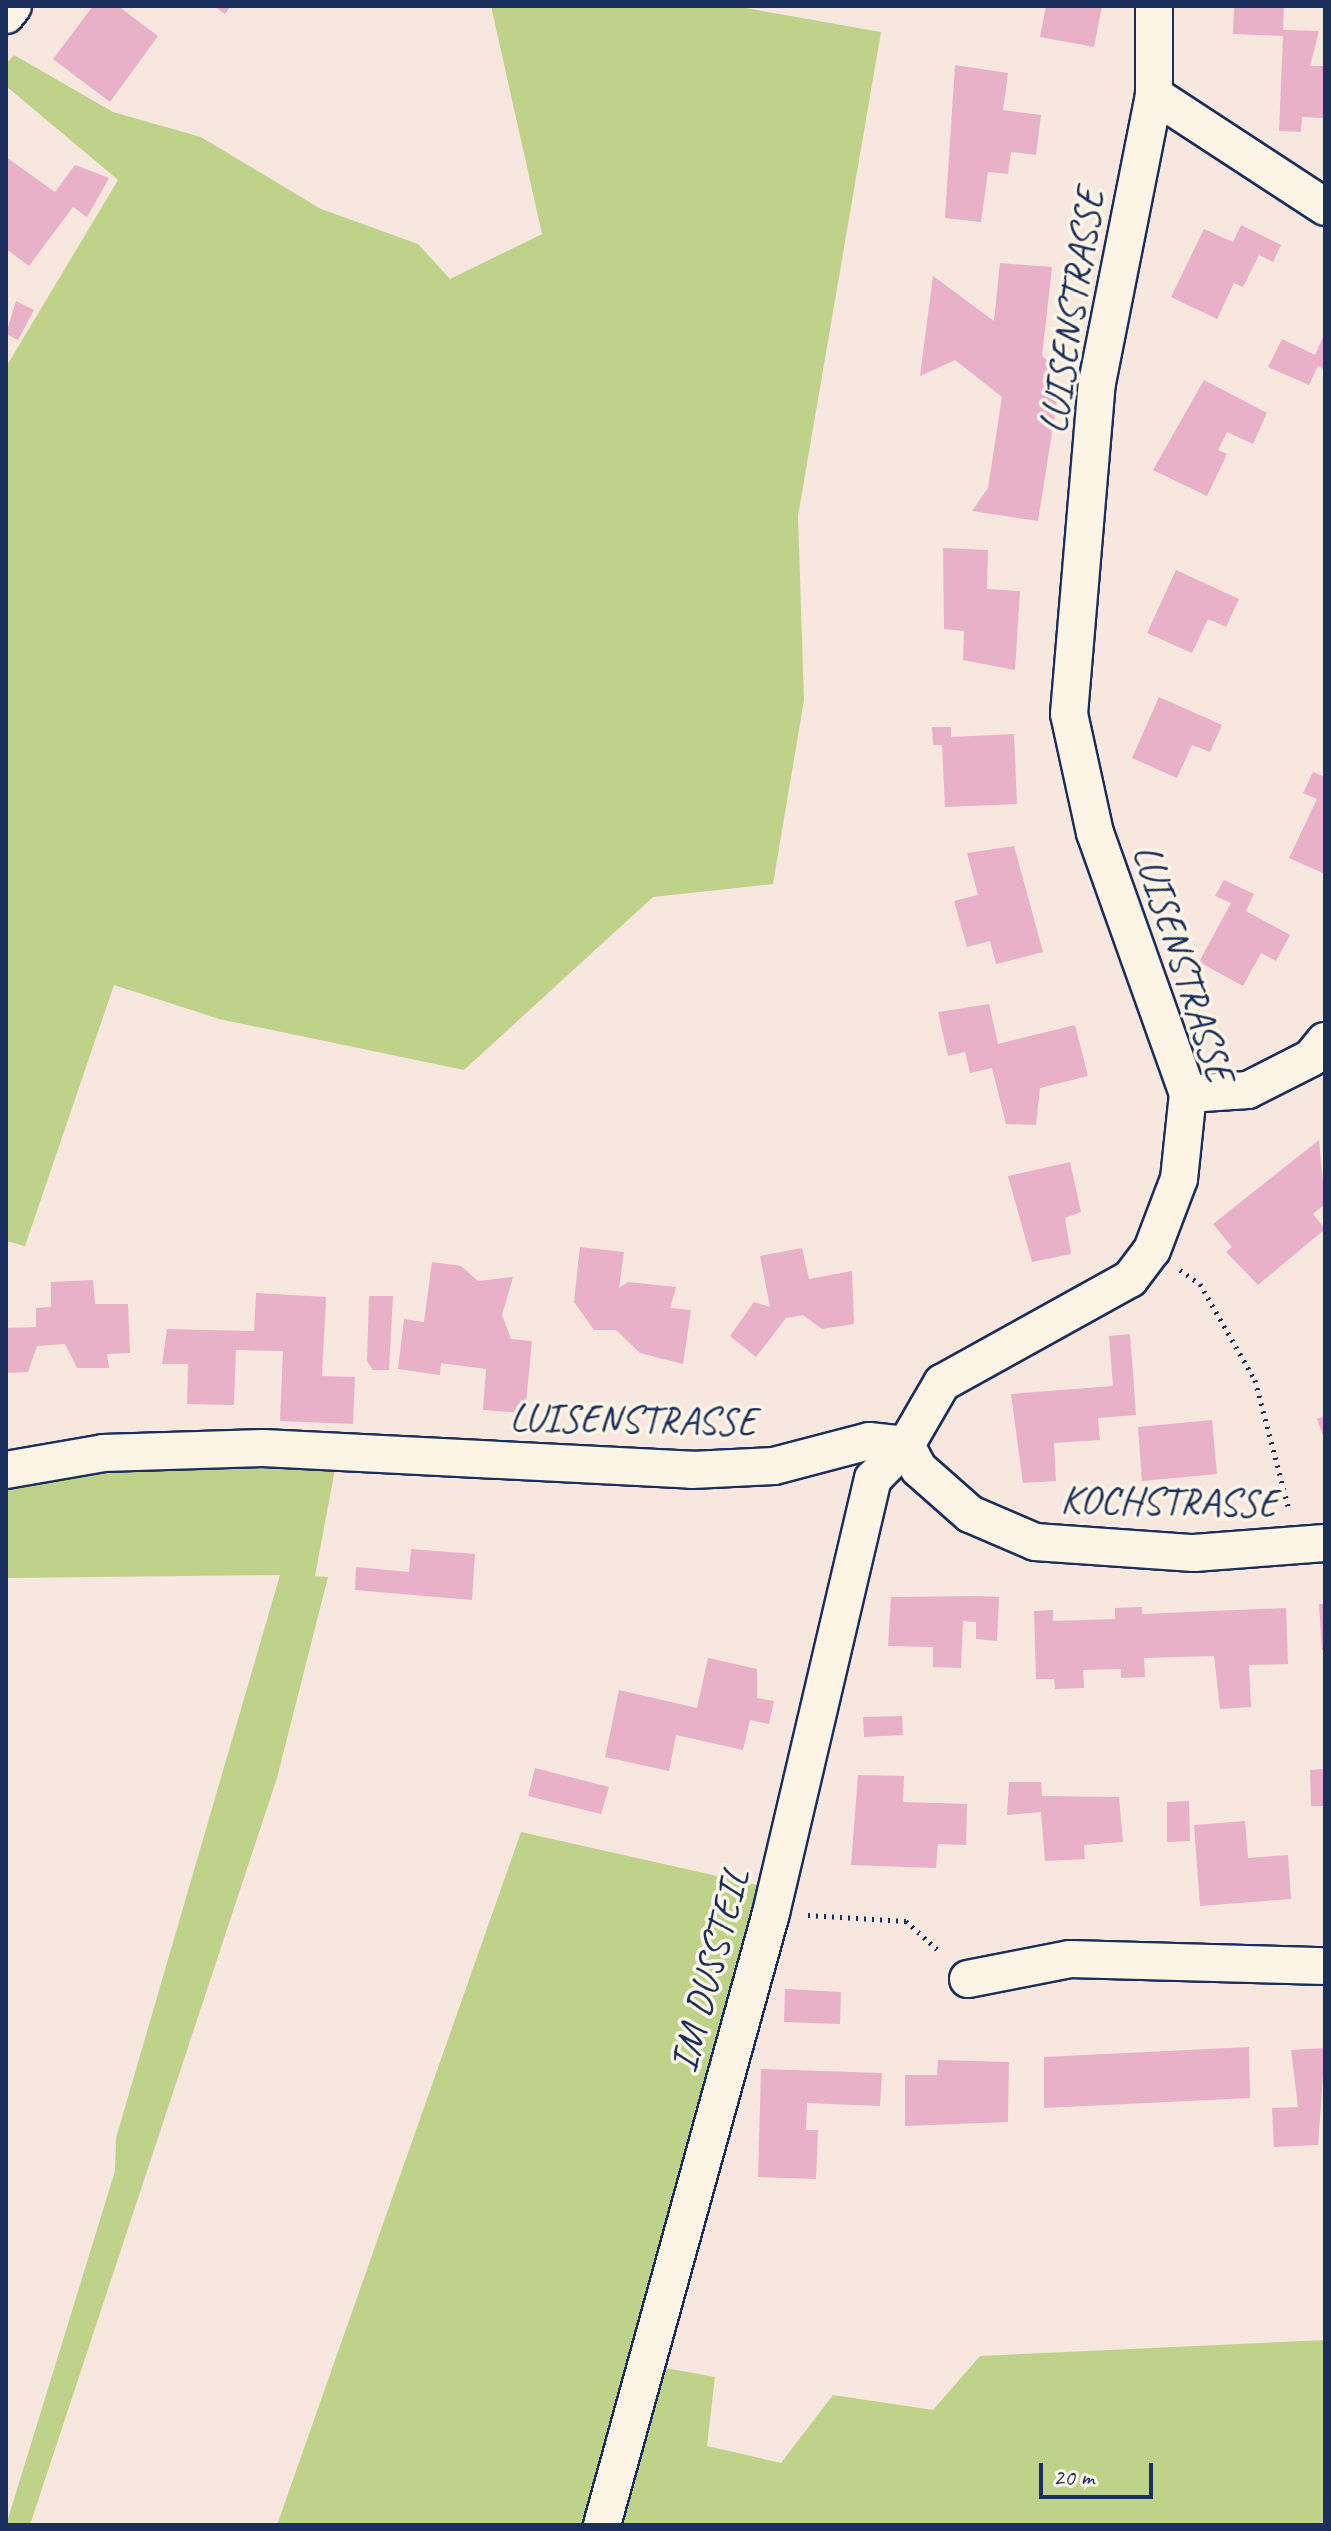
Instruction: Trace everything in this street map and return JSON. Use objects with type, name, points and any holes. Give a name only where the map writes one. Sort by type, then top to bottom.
[{"type":"street","points":[[6,15],[13,6]]},
{"type":"street","name":"LUISENSTRASSE","points":[[6,1470],[103,1453],[263,1448],[692,1470],[774,1466],[869,1441],[906,1445],[942,1383],[1130,1279],[1152,1250],[1179,1179],[1188,1094],[1095,833],[1069,714],[1097,383],[1154,95],[1154,6]]},
{"type":"street","points":[[1154,95],[1325,207]]},
{"type":"street","points":[[1188,1094],[1248,1090],[1311,1058],[1325,1041]]},
{"type":"street","name":"KOCHSTRASSE","points":[[906,1445],[919,1469],[970,1514],[1035,1542],[1152,1552],[1312,1545]]},
{"type":"street","name":"IM DUSSTEIL","points":[[602,2525],[771,1913],[873,1479],[906,1445]]},
{"type":"street","points":[[968,1979],[1070,1959],[1325,1966]]},
{"type":"path","points":[[1152,1250],[1200,1284],[1255,1380],[1312,1545]]},
{"type":"path","points":[[771,1913],[906,1921],[968,1979]]},
{"type":"green space","points":[[491,6],[734,6],[881,32],[798,516],[804,700],[773,884],[653,897],[464,1070],[219,1019],[114,985],[25,1246],[6,1241],[6,367],[118,180],[6,86],[6,64],[14,55],[113,112],[201,137],[321,209],[418,244],[450,279],[542,234]]},
{"type":"green space","points":[[336,1464],[315,1576],[328,1577],[277,1778],[30,2525],[6,2525],[115,2171],[116,2138],[280,1575],[6,1578],[6,1486],[101,1467]]},
{"type":"green space","points":[[521,1832],[766,1887],[586,2525],[277,2525]]},
{"type":"green space","points":[[1325,2340],[1325,2525],[613,2525],[655,2366],[715,2377],[707,2446],[781,2463],[833,2395],[933,2410],[980,2356]]},
{"type":"building","points":[[93,6],[118,6],[158,36],[110,102],[53,59]]},
{"type":"building","points":[[214,6],[231,6],[225,14]]},
{"type":"building","points":[[1046,6],[1102,6],[1094,47],[1040,37]]},
{"type":"building","points":[[1234,6],[1284,6],[1283,30],[1319,31],[1310,66],[1325,66],[1325,118],[1302,117],[1301,132],[1279,131],[1283,36],[1233,34]]},
{"type":"building","points":[[955,65],[1008,73],[1003,110],[1041,115],[1036,155],[1011,152],[1008,174],[988,172],[981,222],[945,218]]},
{"type":"building","points":[[6,157],[55,192],[75,165],[109,178],[87,217],[73,207],[29,266],[6,249]]},
{"type":"building","points":[[1241,225],[1281,245],[1273,262],[1259,255],[1243,287],[1234,283],[1217,319],[1171,297],[1204,229],[1233,242]]},
{"type":"building","points":[[1000,263],[1052,267],[1042,356],[1056,367],[1046,371],[1057,401],[1038,521],[972,511],[988,488],[1002,397],[955,360],[920,376],[933,276],[994,321]]},
{"type":"building","points":[[16,301],[34,310],[18,340],[6,334]]},
{"type":"building","points":[[1325,333],[1325,370],[1318,366],[1309,385],[1268,367],[1282,339],[1315,355]]},
{"type":"building","points":[[1204,380],[1267,413],[1253,444],[1227,432],[1218,450],[1227,454],[1207,496],[1153,470]]},
{"type":"building","points":[[943,548],[988,550],[987,589],[1020,591],[1015,670],[963,660],[964,631],[944,629]]},
{"type":"building","points":[[1176,570],[1239,599],[1226,627],[1208,619],[1192,653],[1147,633]]},
{"type":"building","points":[[1159,697],[1222,725],[1210,752],[1192,745],[1177,778],[1132,758]]},
{"type":"building","points":[[932,727],[951,727],[951,737],[1014,734],[1017,804],[945,807],[942,745],[933,745]]},
{"type":"building","points":[[1313,772],[1325,777],[1325,874],[1289,858],[1317,799],[1303,793]]},
{"type":"building","points":[[1014,846],[1043,952],[996,964],[990,941],[967,947],[954,901],[978,895],[967,853]]},
{"type":"building","points":[[1224,880],[1254,894],[1246,911],[1290,935],[1276,961],[1261,953],[1243,986],[1199,962],[1231,903],[1215,896]]},
{"type":"building","points":[[989,1004],[998,1044],[1075,1025],[1088,1076],[1040,1088],[1036,1125],[1006,1124],[992,1068],[970,1073],[965,1052],[948,1056],[938,1012]]},
{"type":"building","points":[[1319,1140],[1325,1204],[1313,1214],[1325,1229],[1258,1285],[1226,1252],[1232,1247],[1213,1224]]},
{"type":"building","points":[[1070,1162],[1081,1212],[1065,1218],[1071,1254],[1032,1262],[1008,1176]]},
{"type":"building","points":[[580,1247],[624,1252],[619,1288],[628,1282],[676,1287],[670,1308],[691,1310],[683,1364],[640,1353],[616,1330],[594,1330],[574,1302]]},
{"type":"building","points":[[802,1248],[809,1279],[852,1271],[854,1324],[822,1329],[803,1315],[786,1318],[756,1357],[730,1336],[754,1302],[770,1307],[760,1256]]},
{"type":"building","points":[[432,1262],[461,1266],[478,1281],[513,1277],[502,1315],[511,1339],[532,1341],[525,1413],[483,1410],[486,1369],[441,1363],[440,1375],[398,1369],[404,1319],[424,1322]]},
{"type":"building","points":[[93,1280],[95,1304],[128,1304],[130,1353],[107,1354],[109,1368],[77,1368],[65,1344],[37,1346],[28,1372],[6,1373],[6,1328],[36,1327],[36,1308],[51,1307],[51,1282]]},
{"type":"building","points":[[256,1293],[326,1297],[322,1376],[355,1377],[353,1424],[280,1421],[283,1351],[236,1350],[234,1405],[187,1404],[188,1364],[162,1364],[167,1329],[254,1331]]},
{"type":"building","points":[[369,1296],[393,1296],[389,1370],[373,1370],[367,1361]]},
{"type":"building","points":[[1130,1334],[1136,1415],[1098,1418],[1100,1440],[1054,1443],[1056,1481],[1023,1483],[1011,1394],[1113,1386],[1109,1336]]},
{"type":"building","points":[[1325,1416],[1325,1440],[1317,1419]]},
{"type":"building","points":[[1212,1420],[1217,1474],[1142,1481],[1138,1427]]},
{"type":"building","points":[[411,1549],[475,1554],[472,1600],[355,1590],[356,1567],[409,1572]]},
{"type":"building","points":[[891,1597],[999,1597],[997,1641],[976,1639],[976,1622],[963,1621],[961,1668],[933,1667],[933,1647],[888,1646]]},
{"type":"building","points":[[1319,1604],[1325,1604],[1325,1650],[1322,1650]]},
{"type":"building","points":[[1142,1607],[1142,1614],[1286,1608],[1288,1664],[1249,1665],[1251,1707],[1220,1709],[1214,1656],[1144,1658],[1145,1677],[1121,1678],[1121,1669],[1083,1670],[1084,1688],[1055,1689],[1054,1679],[1036,1679],[1034,1611],[1053,1610],[1053,1621],[1115,1619],[1115,1608]]},
{"type":"building","points":[[708,1658],[757,1669],[757,1698],[774,1701],[769,1724],[750,1720],[743,1750],[676,1735],[669,1771],[605,1757],[619,1690],[697,1708]]},
{"type":"building","points":[[902,1716],[903,1735],[864,1737],[863,1717]]},
{"type":"building","points":[[535,1768],[609,1787],[601,1814],[528,1796]]},
{"type":"building","points":[[1325,1769],[1325,1806],[1311,1806],[1310,1770]]},
{"type":"building","points":[[858,1775],[904,1776],[903,1802],[967,1804],[966,1845],[938,1844],[936,1868],[851,1865]]},
{"type":"building","points":[[1009,1782],[1041,1782],[1042,1796],[1119,1797],[1123,1842],[1084,1845],[1085,1859],[1045,1861],[1041,1812],[1007,1815]]},
{"type":"building","points":[[1189,1801],[1190,1841],[1167,1842],[1167,1802]]},
{"type":"building","points":[[1245,1821],[1248,1858],[1288,1855],[1291,1899],[1200,1906],[1194,1825]]},
{"type":"building","points":[[785,1989],[841,1992],[840,2024],[784,2022]]},
{"type":"building","points":[[1249,2047],[1250,2098],[1044,2108],[1044,2057]]},
{"type":"building","points":[[1325,2048],[1318,2145],[1274,2147],[1272,2108],[1298,2107],[1291,2050]]},
{"type":"building","points":[[938,2060],[1009,2062],[1008,2122],[905,2126],[905,2075],[937,2075]]},
{"type":"building","points":[[761,2069],[882,2073],[880,2106],[807,2103],[806,2130],[818,2130],[816,2179],[758,2177]]}]
